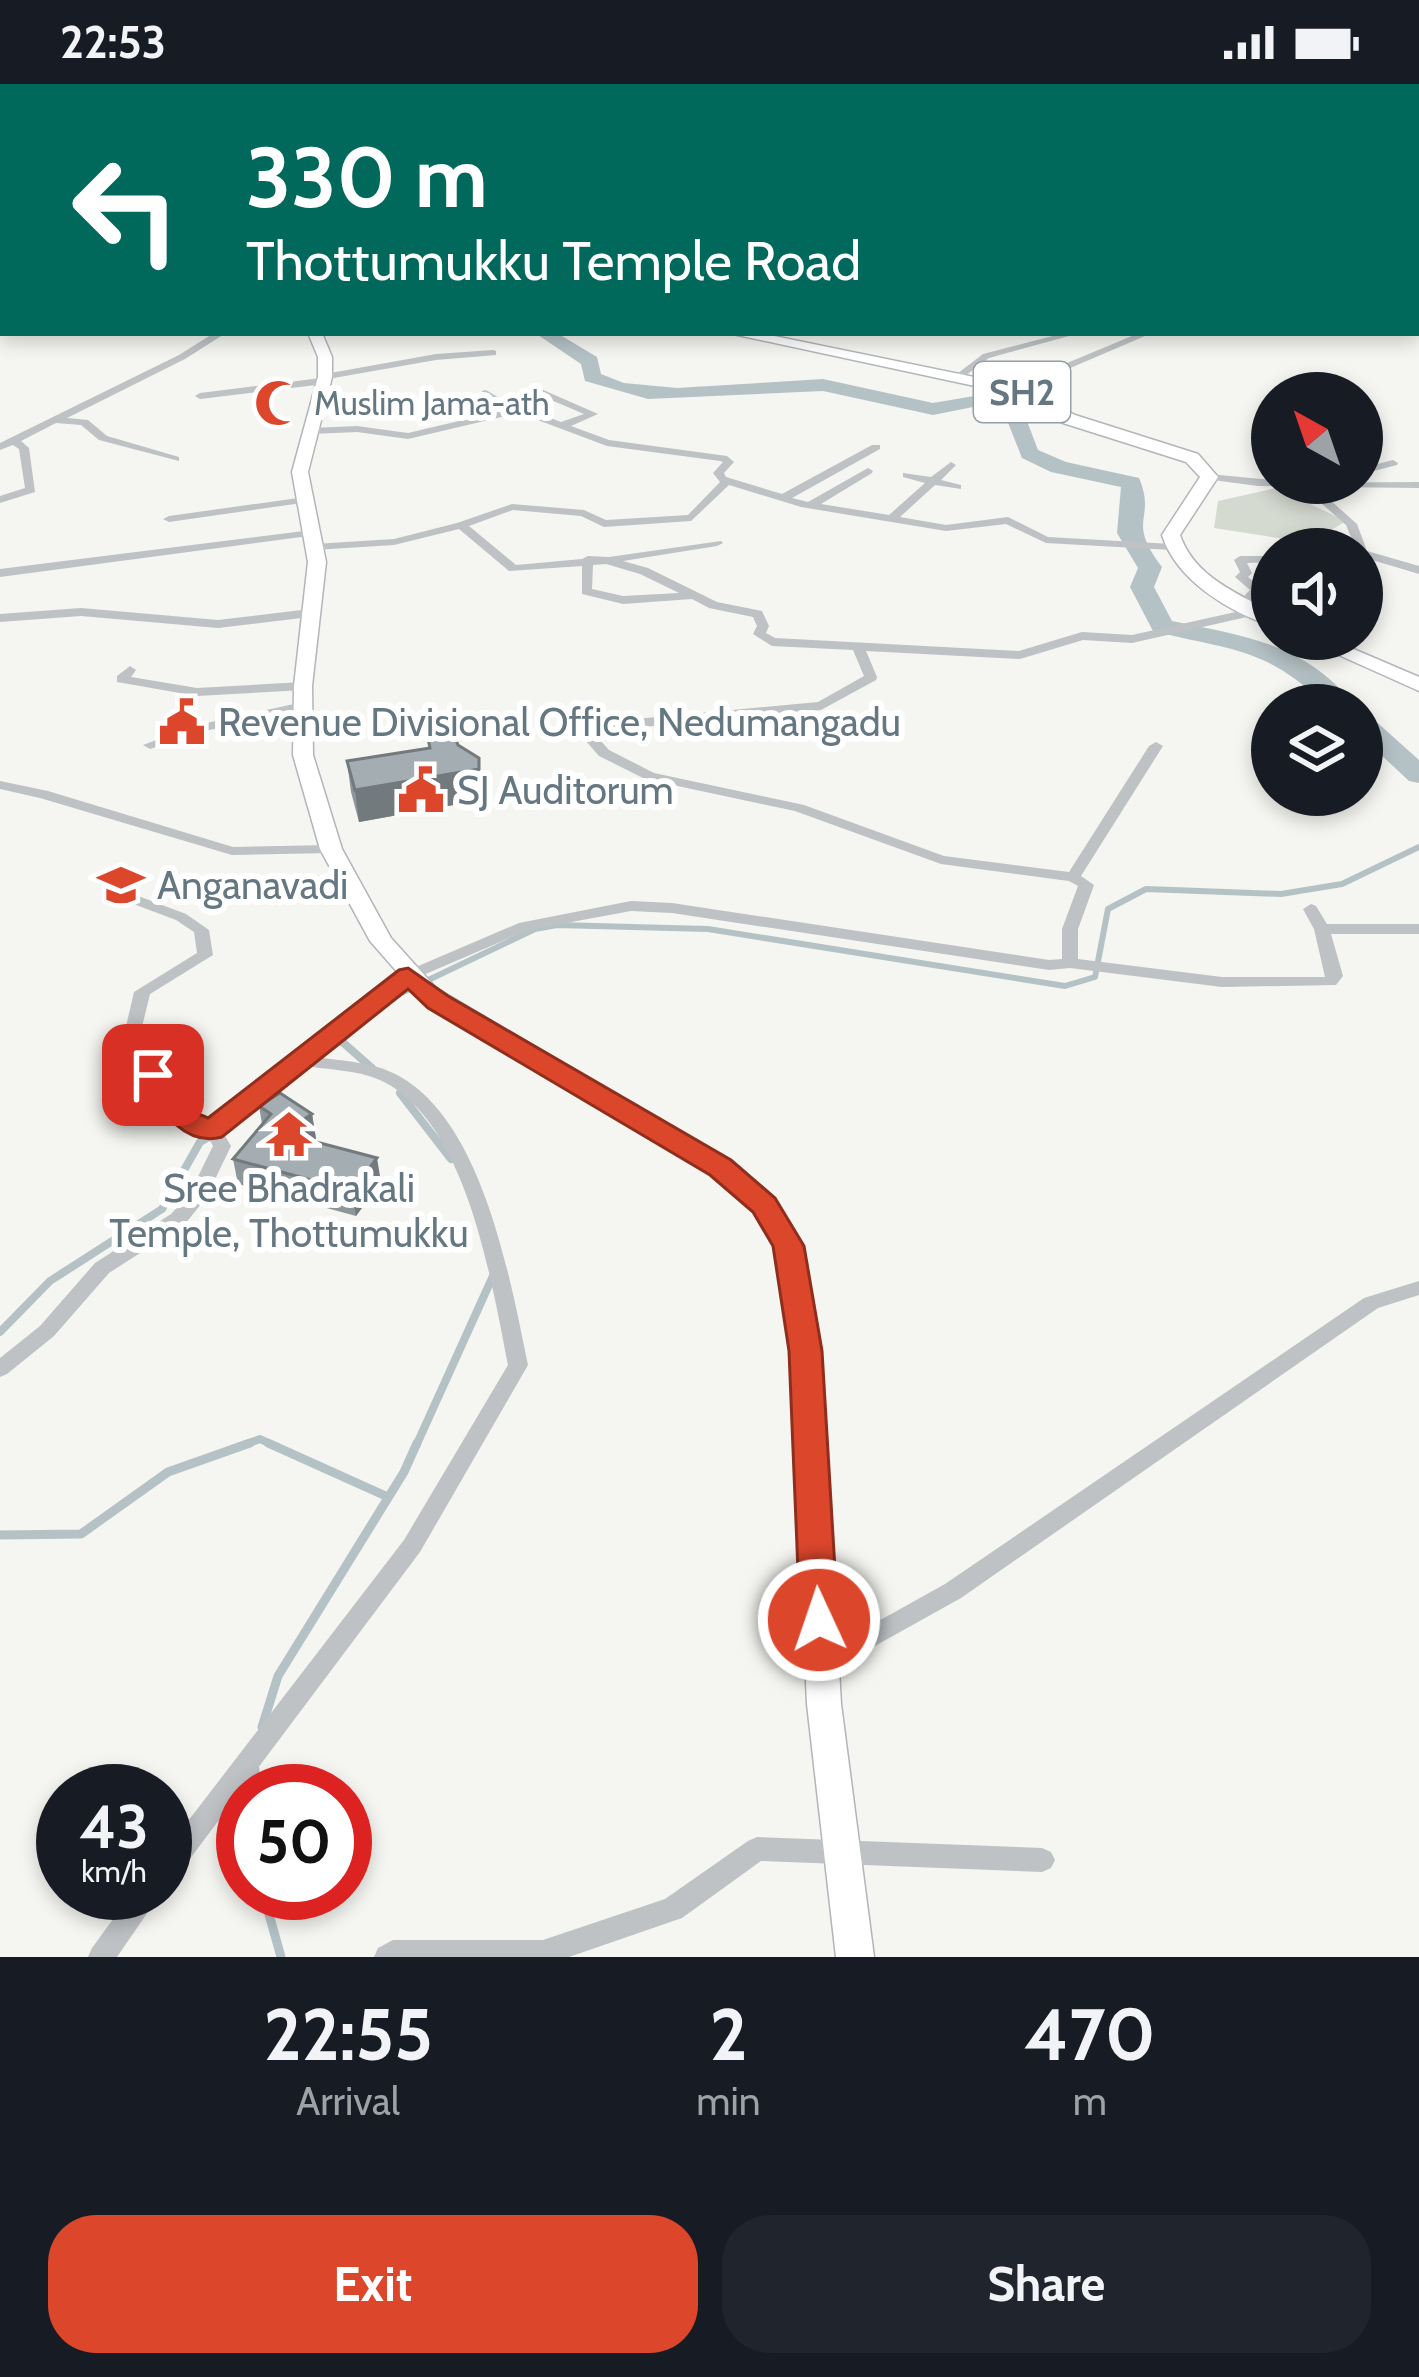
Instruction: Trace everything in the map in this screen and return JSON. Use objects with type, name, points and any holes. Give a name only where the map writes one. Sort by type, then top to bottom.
[{"type":"main road","points":[[316,336],[326,357],[325,379],[300,472],[317,562],[303,696],[303,755],[331,849],[381,941],[416,983],[721,1168],[765,1205],[788,1246],[806,1351],[821,1664],[855,1957]]},
{"type":"main road","name":"SH2","points":[[751,336],[1003,386],[1069,419],[1192,458],[1209,477]]},
{"type":"main road","points":[[1209,477],[1171,536],[1172,547],[1198,574],[1251,608]]},
{"type":"main road","points":[[1361,660],[1419,685]]},
{"type":"street","points":[[0,447],[216,336]]},
{"type":"street","points":[[958,376],[986,356],[1063,336]]},
{"type":"street","points":[[1003,386],[1052,373],[1140,336]]},
{"type":"street","points":[[200,396],[325,379],[436,357],[493,353]]},
{"type":"street","points":[[541,392],[593,414],[563,425]]},
{"type":"street","points":[[486,393],[513,410],[607,443],[723,458],[729,462],[718,473],[727,481],[812,506],[946,528],[1016,522],[1046,540],[1172,547]]},
{"type":"street","points":[[310,431],[357,429],[408,436],[513,410]]},
{"type":"street","points":[[52,420],[84,422],[103,438],[176,459]]},
{"type":"street","points":[[0,500],[31,490],[24,448],[13,440]]},
{"type":"street","points":[[782,499],[876,447]]},
{"type":"street","points":[[1383,466],[1393,463]]},
{"type":"street","points":[[891,519],[951,465]]},
{"type":"street","points":[[812,506],[868,471]]},
{"type":"street","points":[[907,475],[958,487]]},
{"type":"street","points":[[1209,477],[1251,479]]},
{"type":"street","points":[[0,572],[313,540],[394,542],[521,506],[584,513],[604,524],[691,518],[727,481]]},
{"type":"street","points":[[1383,484],[1419,485]]},
{"type":"street","points":[[170,520],[305,500]]},
{"type":"street","points":[[1329,504],[1353,528]]},
{"type":"street","points":[[461,525],[518,570],[717,543]]},
{"type":"street","points":[[1383,559],[1419,570]]},
{"type":"street","points":[[588,560],[586,591],[623,600],[695,596]]},
{"type":"street","points":[[607,560],[644,571],[695,596],[758,614],[764,626],[759,634],[772,642],[1020,656],[1082,636],[1132,639],[1251,618]]},
{"type":"street","points":[[1251,560],[1240,560],[1246,573],[1241,577],[1251,585]]},
{"type":"street","points":[[0,617],[81,612],[218,624],[310,613]]},
{"type":"street","points":[[858,646],[871,677],[821,706],[603,726],[593,729],[592,740],[604,753],[650,776],[799,808],[941,860],[1073,877],[1087,885],[1070,929],[1085,965]]},
{"type":"street","points":[[130,670],[122,679],[175,690],[303,696]]},
{"type":"street","points":[[150,745],[303,696]]},
{"type":"street","points":[[1073,877],[1156,746]]},
{"type":"street","points":[[0,785],[232,850],[331,849]]},
{"type":"street","points":[[120,894],[181,917],[201,931],[206,955],[142,992],[132,1035],[136,1053],[183,1119],[217,1138]]},
{"type":"street","points":[[0,1369],[46,1330],[102,1268],[178,1219],[196,1198],[217,1138],[416,983],[524,926],[631,907],[722,915],[783,928],[1049,965],[1222,982],[1321,983],[1335,976],[1322,929],[1311,909]]},
{"type":"street","points":[[1322,929],[1419,929]]},
{"type":"street","points":[[192,1835],[412,1546],[518,1365],[495,1250],[451,1134],[393,1079],[310,1062]]},
{"type":"street","points":[[821,1664],[953,1591],[1371,1303],[1419,1288]]},
{"type":"street","points":[[387,1957],[393,1953],[543,1953],[673,1910],[758,1849],[1042,1860]]},
{"type":"street","points":[[101,1957],[128,1920]]},
{"type":"shaded area","points":[[1251,494],[1251,504],[1310,504],[1346,521],[1335,528],[1251,528],[1251,534],[1214,528],[1218,501]]},
{"type":"building","points":[[452,729],[458,745],[479,758],[479,769],[355,790],[347,761],[430,748],[427,734]]},
{"type":"building","points":[[280,1093],[312,1114],[282,1133],[377,1158],[352,1191],[233,1159],[271,1114],[259,1106]]},
{"type":"waterway","points":[[549,336],[590,361],[592,377],[648,393],[823,385],[933,409],[986,400],[1013,407],[1029,454],[1059,467],[1131,483],[1129,533],[1150,567],[1142,587],[1162,626],[1265,648],[1319,684]]},
{"type":"waterway","points":[[1383,742],[1419,775]]},
{"type":"waterway","points":[[342,1038],[397,995],[535,929],[557,925],[708,929],[1065,986],[1095,977],[1108,909],[1146,889],[1281,894],[1342,884],[1419,847]]},
{"type":"waterway","points":[[340,1040],[346,1035]]},
{"type":"waterway","points":[[234,1121],[340,1040]]},
{"type":"waterway","points":[[340,1040],[373,1069]]},
{"type":"waterway","points":[[400,1093],[451,1159]]},
{"type":"waterway","points":[[0,1332],[50,1281],[162,1209],[200,1142],[212,1135]]},
{"type":"waterway","points":[[416,1446],[493,1276]]},
{"type":"waterway","points":[[241,1446],[260,1439],[275,1446]]},
{"type":"waterway","points":[[0,1535],[81,1534],[168,1472],[250,1443]]},
{"type":"waterway","points":[[268,1443],[388,1497]]},
{"type":"waterway","points":[[262,1727],[278,1676],[404,1472],[417,1443]]},
{"type":"waterway","points":[[271,1920],[281,1957]]},
{"type":"place","name":"Muslim Jama-ath","points":[[278,403]]},
{"type":"place","name":"Revenue Divisional Office, Nedumangadu","points":[[182,722]]},
{"type":"place","name":"SJ Auditorum","points":[[421,790]]},
{"type":"place","name":"Anganavadi","points":[[121,885]]},
{"type":"place","name":"Sree Bhadrakali Temple, Thottumukku","points":[[289,1134]]},
{"type":"route","points":[[153,1075],[183,1119],[212,1130],[408,976],[438,1002],[721,1168],[765,1205],[788,1246],[806,1351],[819,1620]]}]
